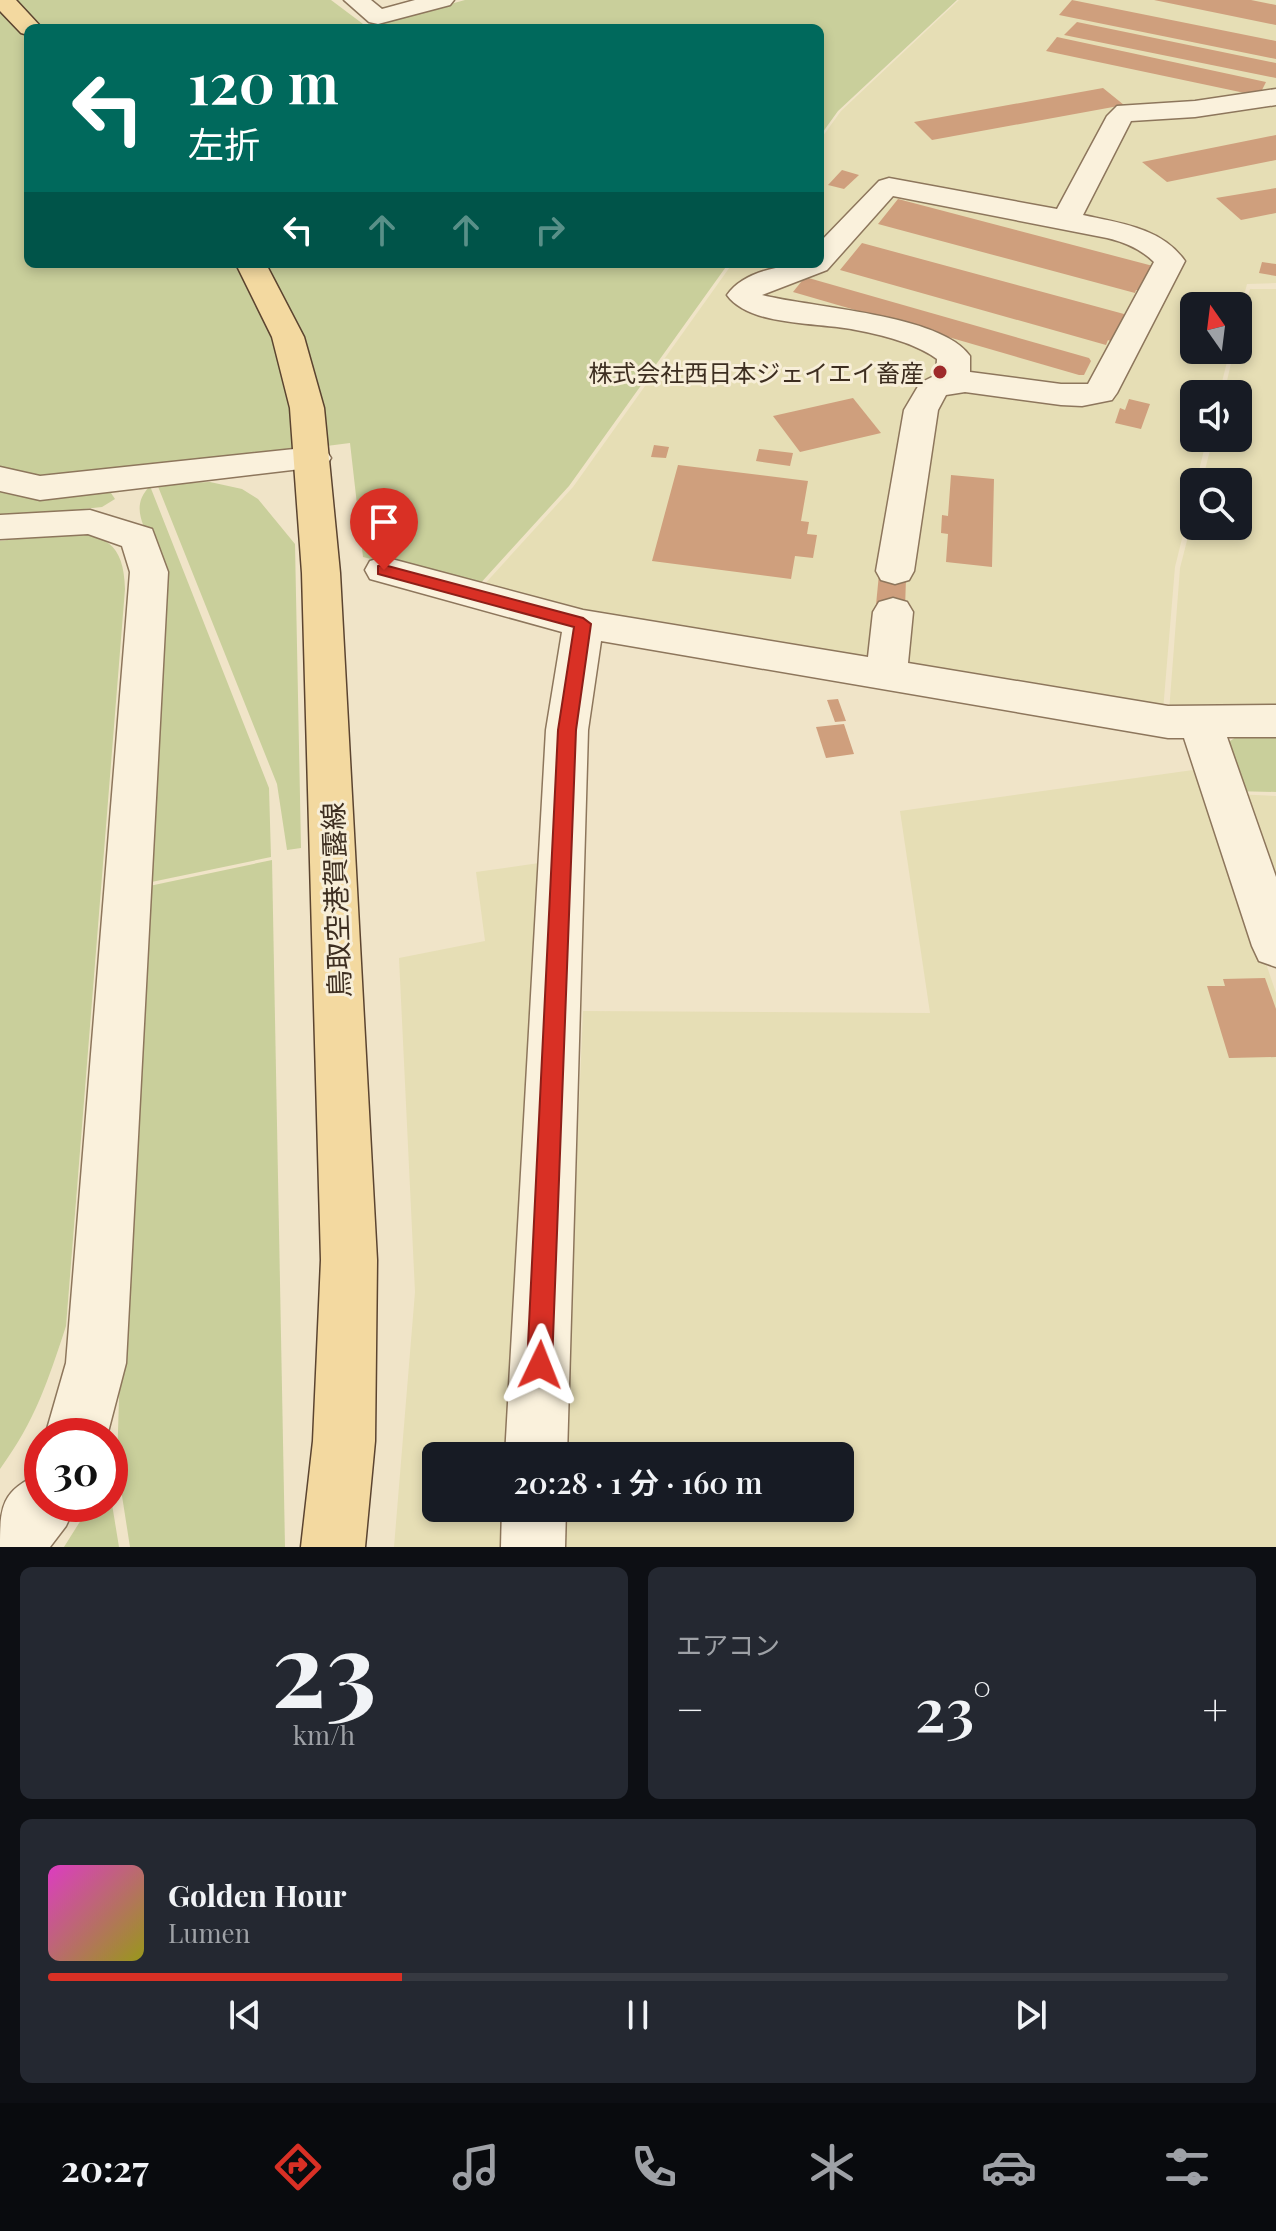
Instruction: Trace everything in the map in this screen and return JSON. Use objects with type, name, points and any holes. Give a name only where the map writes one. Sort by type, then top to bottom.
[{"type":"main road","points":[[3,0],[26,24]]},
{"type":"main road","name":"鳥取空港賀露線","points":[[253,268],[288,337],[307,408],[321,573],[348,1244],[349,1351],[333,1547]]},
{"type":"street","points":[[356,0],[378,17],[442,0]]},
{"type":"street","points":[[1066,220],[1122,114],[1195,109],[1276,97]]},
{"type":"street","points":[[824,255],[889,187],[1066,220],[1148,242],[1164,252],[1170,261],[1100,393],[1074,396],[953,381],[933,389],[921,410],[895,571]]},
{"type":"street","points":[[810,268],[753,288],[743,295],[751,302],[796,314],[856,320],[937,344],[954,356],[953,381]]},
{"type":"street","points":[[0,479],[40,488],[313,458]]},
{"type":"street","points":[[0,527],[90,522],[139,538],[149,572],[96,1363],[81,1418]]},
{"type":"street","points":[[384,570],[583,624],[887,672],[1168,722],[1276,721]]},
{"type":"street","points":[[887,672],[893,612]]},
{"type":"street","points":[[537,1442],[567,730],[583,624]]},
{"type":"street","points":[[1201,723],[1276,946]]},
{"type":"street","points":[[533,1547],[534,1522]]},
{"type":"shaded area","name":"株式会社西日本ジェイエイ畜産","points":[[959,0],[1276,0],[1276,283],[1247,284],[1245,292],[1180,292],[1180,364],[1226,364],[1222,380],[1180,380],[1180,452],[1204,452],[1200,468],[1180,468],[1182,540],[1175,567],[1163,711],[578,612],[481,588],[573,487],[729,268],[824,268],[824,134],[841,111]]},
{"type":"shaded area","points":[[1250,289],[1276,289],[1276,714],[1169,712],[1180,568],[1187,540],[1252,540],[1252,468],[1206,468],[1210,452],[1252,452],[1252,380],[1227,380],[1231,364],[1252,364],[1252,292]]},
{"type":"shaded area","points":[[1200,769],[1276,993],[1276,1547],[561,1547],[562,1522],[854,1522],[854,1442],[565,1442],[583,1011],[930,1013],[900,811]]},
{"type":"shaded area","points":[[1233,794],[1276,796],[1276,917]]},
{"type":"shaded area","points":[[553,861],[522,1442],[422,1442],[422,1522],[517,1522],[516,1547],[394,1547],[415,1292],[399,958],[485,941],[476,872]]},
{"type":"green space","points":[[0,0],[331,0],[363,24],[24,24],[24,268],[725,268],[569,486],[478,586],[363,557],[350,443],[51,481],[0,469]]},
{"type":"green space","points":[[465,0],[957,0],[838,111],[824,130],[824,24],[378,24]]},
{"type":"green space","points":[[210,482],[242,489],[258,499],[295,544],[301,848],[287,850],[277,784],[157,484]]},
{"type":"green space","points":[[150,486],[269,788],[271,857],[137,885],[152,544],[142,521],[140,507],[144,493]]},
{"type":"green space","points":[[0,489],[101,490],[111,493],[115,499],[102,507],[0,518]]},
{"type":"green space","points":[[61,533],[100,539],[116,551],[121,561],[125,589],[66,1326],[32,1417],[24,1418],[24,1431],[0,1469],[0,541]]},
{"type":"green space","points":[[1242,733],[1276,733],[1276,792],[1233,791],[1227,743]]},
{"type":"green space","points":[[272,860],[285,1547],[130,1547],[126,1522],[128,1418],[118,1418],[135,889]]},
{"type":"green space","points":[[80,1522],[115,1522],[119,1547],[64,1547]]},
{"type":"building","points":[[1072,0],[1276,41],[1276,59],[1059,15]]},
{"type":"building","points":[[1154,0],[1251,0],[1276,5],[1276,25]]},
{"type":"building","points":[[1077,22],[1276,63],[1276,78],[1064,35]]},
{"type":"building","points":[[1057,37],[1266,82],[1259,96],[1046,51]]},
{"type":"building","points":[[1103,88],[1124,105],[932,140],[914,122]]},
{"type":"building","points":[[1276,135],[1276,160],[1167,182],[1142,162]]},
{"type":"building","points":[[842,170],[859,175],[844,189],[828,185]]},
{"type":"building","points":[[1276,188],[1276,213],[1241,220],[1216,198]]},
{"type":"building","points":[[898,199],[1153,266],[1142,291],[1136,290],[1135,293],[878,224]]},
{"type":"building","points":[[862,243],[1126,317],[1112,342],[1108,340],[1106,345],[840,270]]},
{"type":"building","points":[[1262,262],[1276,264],[1276,276],[1259,273]]},
{"type":"building","points":[[805,277],[1091,361],[1084,375],[1079,375],[793,292]]},
{"type":"building","points":[[853,398],[881,433],[800,452],[773,416]]},
{"type":"building","points":[[1129,399],[1150,404],[1141,429],[1115,423],[1120,408],[1125,410]]},
{"type":"building","points":[[654,445],[669,447],[666,458],[651,457]]},
{"type":"building","points":[[759,449],[793,453],[790,466],[756,461]]},
{"type":"building","points":[[678,465],[808,481],[801,521],[809,522],[807,534],[817,535],[813,558],[795,556],[791,579],[652,561]]},
{"type":"building","points":[[951,475],[994,479],[992,567],[946,562],[948,534],[941,533],[942,515],[948,516]]},
{"type":"building","points":[[879,574],[906,577],[905,609],[876,605]]},
{"type":"building","points":[[838,699],[846,721],[835,722],[827,700]]},
{"type":"building","points":[[844,724],[854,754],[826,758],[816,727]]},
{"type":"building","points":[[1265,978],[1276,1009],[1276,1057],[1229,1058],[1207,986],[1225,986],[1223,979]]},
{"type":"place","name":"株式会社西日本ジェイエイ畜産","points":[[940,372]]},
{"type":"route","points":[[384,570],[583,624],[567,730],[540,1365]]}]
